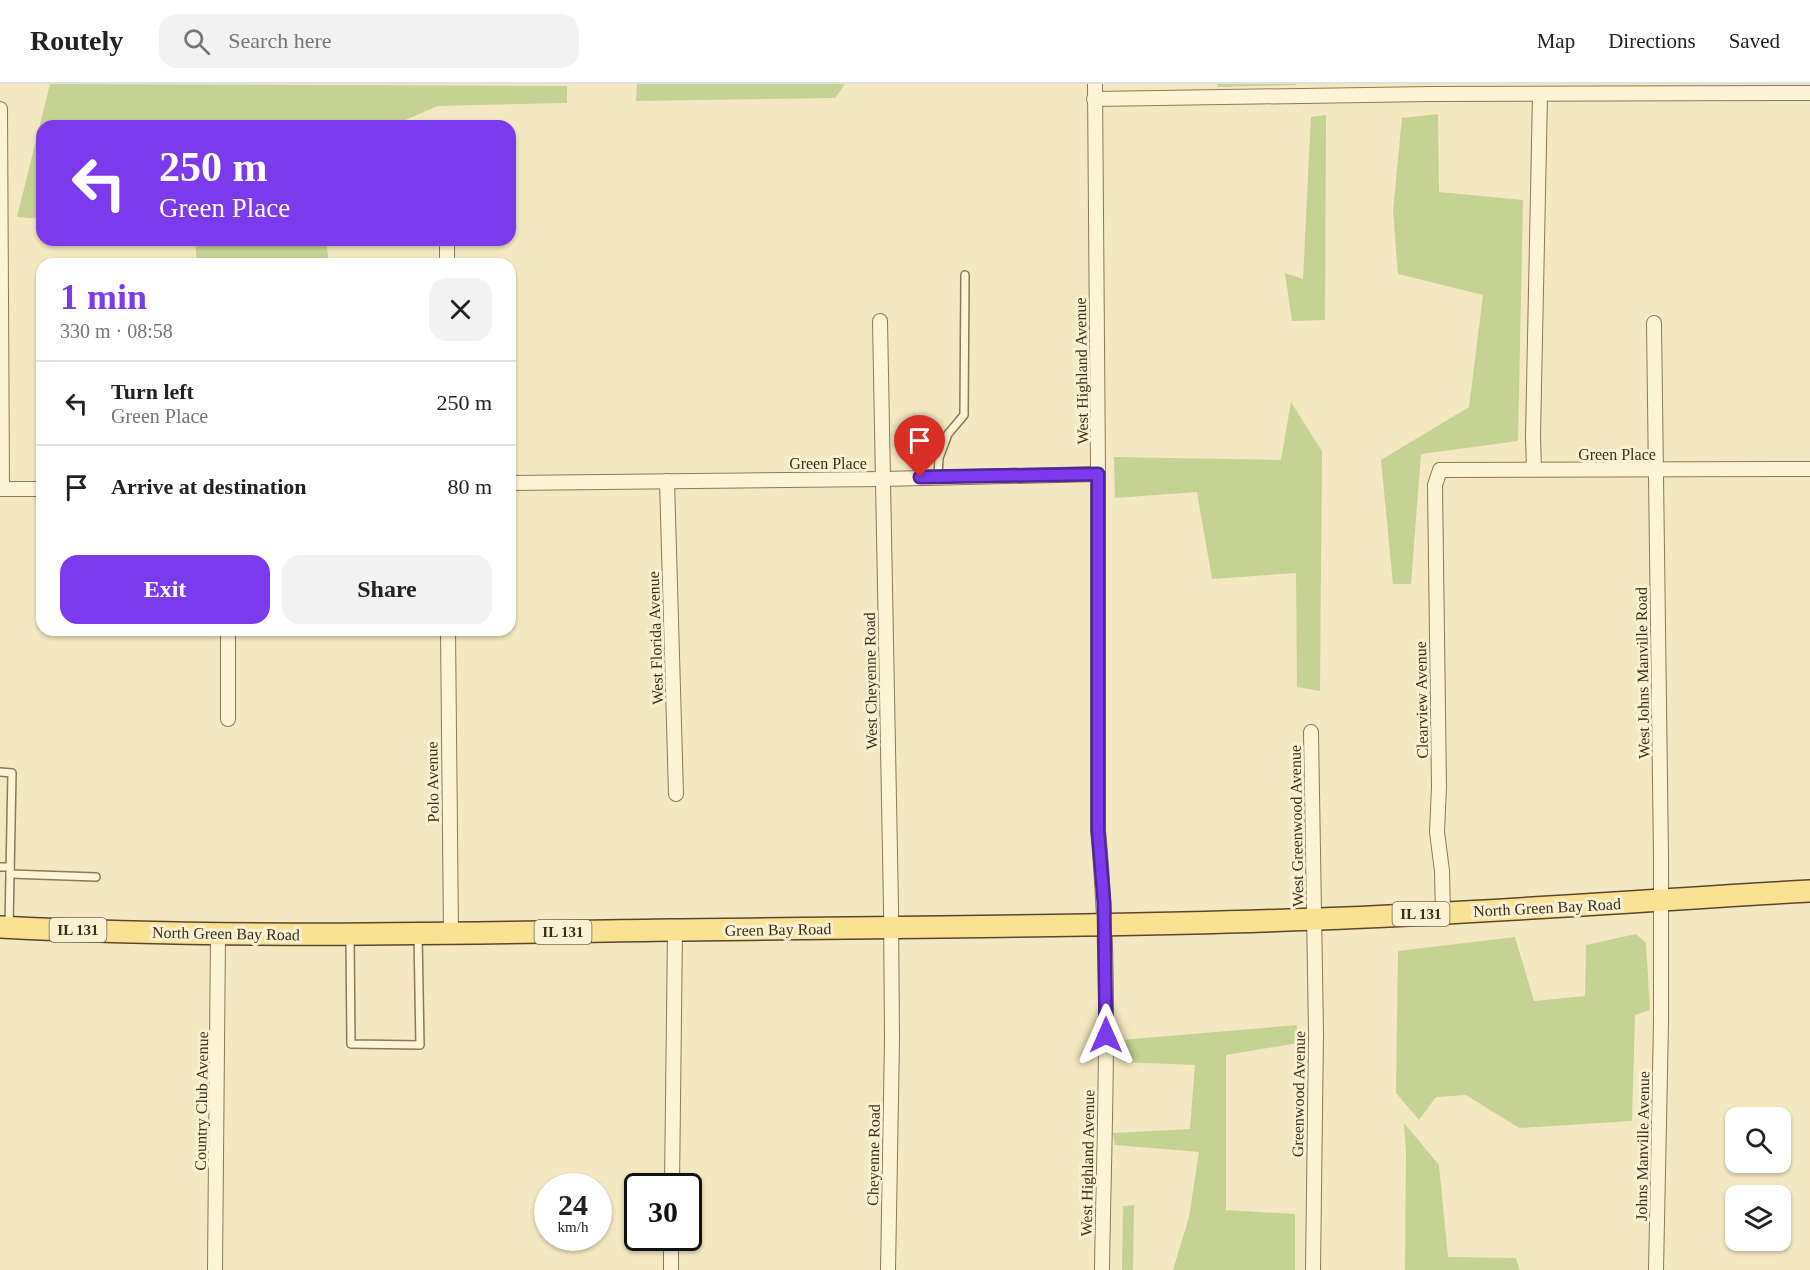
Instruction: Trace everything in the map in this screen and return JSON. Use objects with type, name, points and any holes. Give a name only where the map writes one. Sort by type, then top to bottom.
[{"type":"main road","name":"North Green Bay Road","points":[[1105,924],[1443,914],[1810,891]]},
{"type":"main road","name":"Green Bay Road","points":[[451,934],[1105,924]]},
{"type":"main road","name":"North Green Bay Road","points":[[4,928],[218,933],[451,934]]},
{"type":"street","name":"West Highland Avenue","points":[[1095,84],[1098,830],[1105,924],[1106,1035],[1102,1270]]},
{"type":"street","points":[[1095,99],[1431,89],[1540,95],[1810,93]]},
{"type":"street","points":[[1534,470],[1540,95]]},
{"type":"street","points":[[0,109],[1,489],[36,489]]},
{"type":"street","name":"West Cheyenne Road","points":[[880,321],[892,1040]]},
{"type":"street","name":"West Johns Manville Road","points":[[1654,323],[1662,901],[1661,1023]]},
{"type":"street","name":"Green Place","points":[[1435,485],[1440,470],[1810,469]]},
{"type":"street","name":"Green Place","points":[[516,483],[1098,474]]},
{"type":"street","name":"West Florida Avenue","points":[[667,481],[676,794]]},
{"type":"street","name":"Clearview Avenue","points":[[1435,485],[1439,787],[1437,832],[1442,871],[1443,914]]},
{"type":"street","points":[[228,636],[228,718]]},
{"type":"street","name":"Polo Avenue","points":[[448,636],[451,934]]},
{"type":"street","name":"West Greenwood Avenue","points":[[1311,732],[1315,919]]},
{"type":"street","name":"Greenwood Avenue","points":[[1313,1270],[1315,919]]},
{"type":"street","points":[[672,1173],[675,930]]},
{"type":"street","name":"Country Club Avenue","points":[[215,1270],[218,933]]},
{"type":"street","name":"Johns Manville Avenue","points":[[1656,1270],[1661,1023]]},
{"type":"street","name":"Cheyenne Road","points":[[888,1270],[892,1040]]},
{"type":"street","points":[[671,1251],[671,1270]]},
{"type":"lane","points":[[938,477],[939,458],[948,434],[964,415],[965,275]]},
{"type":"lane","points":[[0,772],[12,773],[10,871],[4,928]]},
{"type":"lane","points":[[0,867],[10,871],[96,877]]},
{"type":"lane","points":[[350,934],[351,1044],[420,1045],[418,934]]},
{"type":"green space","points":[[50,84],[567,86],[567,103],[438,106],[405,120],[41,120]]},
{"type":"green space","points":[[637,84],[845,84],[835,98],[636,101]]},
{"type":"green space","points":[[1217,84],[1296,84],[1296,85],[1218,87]]},
{"type":"green space","points":[[1438,114],[1439,192],[1523,200],[1518,441],[1421,454],[1411,584],[1393,584],[1381,460],[1469,407],[1483,295],[1398,274],[1393,211],[1402,118]]},
{"type":"green space","points":[[1326,115],[1325,320],[1292,321],[1285,273],[1303,279],[1311,117]]},
{"type":"green space","points":[[36,140],[36,219],[17,217]]},
{"type":"green space","points":[[196,246],[327,246],[328,258],[196,258]]},
{"type":"green space","points":[[1291,402],[1322,451],[1320,691],[1297,687],[1296,573],[1212,579],[1197,492],[1115,498],[1114,457],[1281,460]]},
{"type":"green space","points":[[1636,934],[1646,943],[1650,1010],[1635,1015],[1632,1121],[1519,1128],[1466,1095],[1436,1097],[1419,1120],[1396,1093],[1398,951],[1515,937],[1534,1001],[1585,996],[1586,945]]},
{"type":"green space","points":[[1297,1025],[1298,1043],[1226,1055],[1226,1210],[1295,1214],[1295,1270],[1173,1270],[1189,1217],[1199,1152],[1115,1145],[1113,1133],[1190,1129],[1195,1065],[1124,1062],[1121,1040]]},
{"type":"green space","points":[[1404,1123],[1439,1165],[1448,1257],[1516,1258],[1520,1270],[1405,1270],[1406,1152]]},
{"type":"green space","points":[[1134,1205],[1133,1270],[1122,1270],[1123,1206]]},
{"type":"route","points":[[920,477],[1098,474],[1098,830],[1104,903],[1106,1035]]}]
